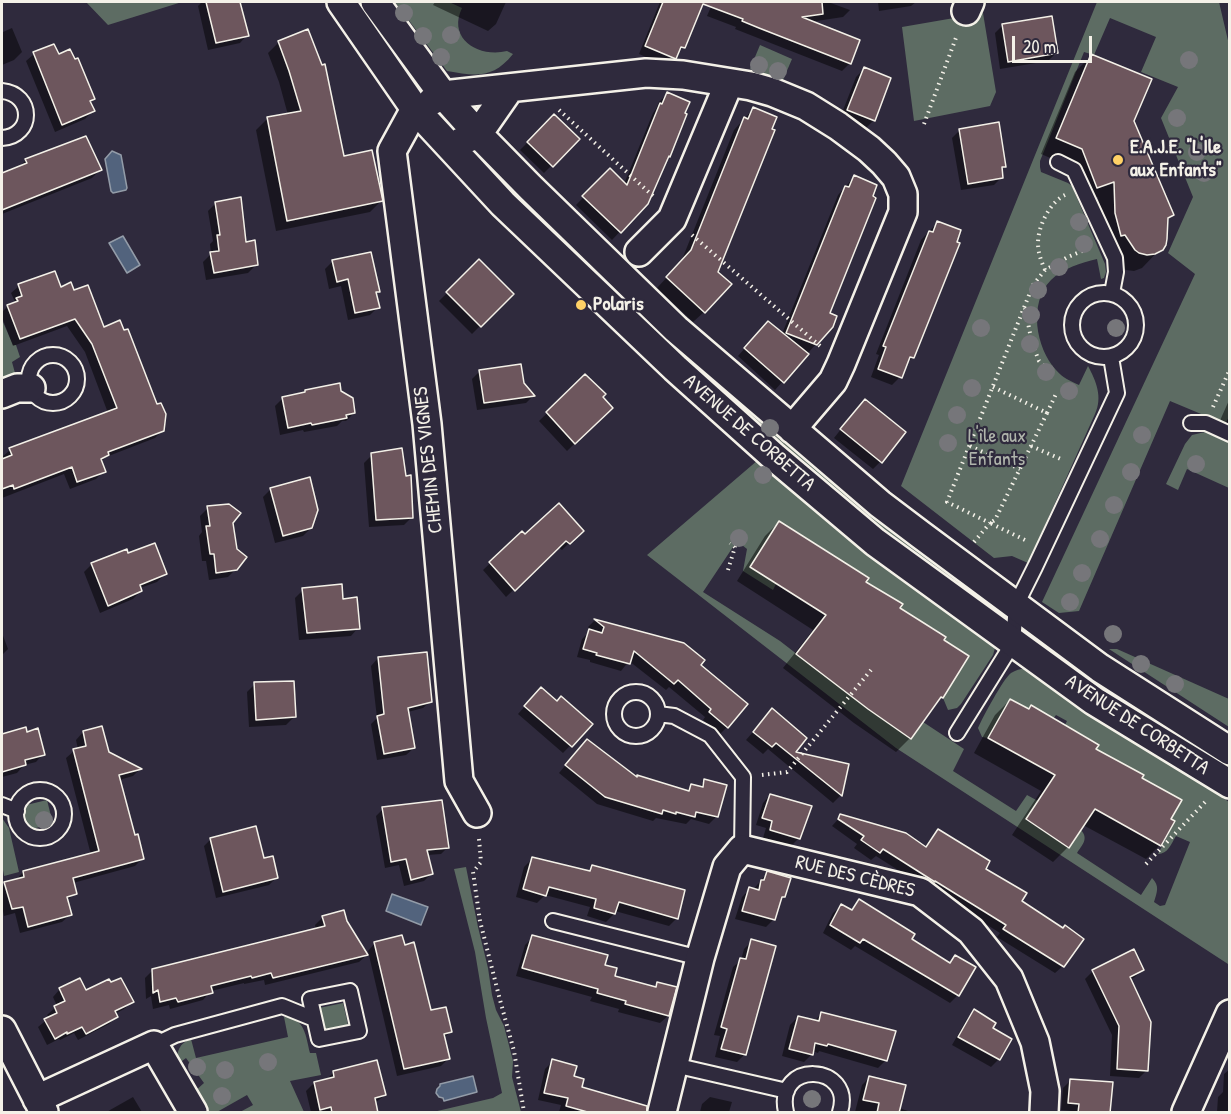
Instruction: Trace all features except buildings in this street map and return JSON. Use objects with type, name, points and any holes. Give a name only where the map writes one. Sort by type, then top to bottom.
[{"type":"street","name":"AVENUE DE CORBETTA","points":[[341,2],[415,109],[503,204],[675,368],[773,456],[875,542],[1013,643],[1094,701],[1227,783]]},
{"type":"street","name":"AVENUE DE CORBETTA","points":[[375,2],[443,96],[530,187],[676,329],[880,504],[1100,668],[1230,751]]},
{"type":"street","points":[[415,109],[443,96],[646,73],[683,75],[751,86],[772,92],[806,106],[869,149],[896,177],[903,194],[903,212],[833,381],[792,429]]},
{"type":"street","points":[[639,252],[672,219],[729,83]]},
{"type":"street","points":[[450,146],[478,134],[510,88]]},
{"type":"street","name":"CHEMIN DES VIGNES","points":[[415,109],[392,151],[427,424],[459,781],[477,813]]},
{"type":"street","points":[[2,394],[17,388],[31,388]]},
{"type":"street","points":[[662,1113],[700,958],[727,867],[742,849]]},
{"type":"street","name":"RUE DES CÈDRES","points":[[742,849],[920,892],[971,931],[1009,979],[1035,1042],[1045,1091],[1044,1113]]},
{"type":"street","points":[[1186,1113],[1230,1014]]},
{"type":"street","points":[[2,1030],[41,1106],[154,1045],[193,1113]]},
{"type":"lane","points":[[2,91],[18,97],[26,111],[26,119],[19,132],[2,138]]},
{"type":"lane","points":[[1058,162],[1074,170],[1115,258],[1116,272],[1112,293]]},
{"type":"lane","points":[[1112,293],[1130,305],[1135,315],[1136,325],[1129,345],[1111,357],[1101,358],[1081,348],[1074,340],[1071,319],[1075,308],[1091,294],[1112,293]]},
{"type":"lane","points":[[957,733],[1013,643],[1016,605],[1117,393],[1111,357]]},
{"type":"lane","points":[[1191,423],[1206,423],[1230,434]]},
{"type":"lane","points":[[658,714],[674,716],[710,735],[743,777],[742,849]]},
{"type":"lane","points":[[2,805],[17,811]]},
{"type":"lane","points":[[553,921],[700,958]]},
{"type":"lane","points":[[154,1045],[175,1035],[282,1006],[314,1019]]},
{"type":"lane","points":[[674,1065],[787,1091]]},
{"type":"lane","points":[[786,1113],[784,1103],[790,1085],[796,1079],[813,1073],[822,1074],[836,1084],[841,1092],[840,1113]]},
{"type":"path","points":[[924,124],[968,6]]},
{"type":"path","points":[[1045,270],[1040,259],[1038,241],[1049,207],[1061,196],[1082,187]]},
{"type":"path","points":[[1031,543],[947,502],[1033,285],[1045,270],[1084,249],[1108,243]]},
{"type":"path","points":[[1025,306],[1032,344],[1039,361],[1054,377]]},
{"type":"path","points":[[1206,423],[1230,369]]},
{"type":"path","points":[[993,387],[1047,413]]},
{"type":"path","points":[[970,548],[995,520],[1056,394]]},
{"type":"path","points":[[970,446],[1020,469]]},
{"type":"path","points":[[1031,446],[1068,462]]},
{"type":"path","points":[[728,570],[735,548],[730,543]]},
{"type":"path","points":[[743,777],[787,772],[871,669]]},
{"type":"path","points":[[1146,864],[1227,783]]},
{"type":"path","points":[[477,813],[481,862],[473,872],[480,921],[514,1051],[524,1113]]},
{"type":"green space","points":[[86,2],[182,2],[108,25]]},
{"type":"green space","points":[[395,2],[449,2],[462,8],[458,19],[459,29],[468,44],[486,52],[507,51],[513,54],[491,72],[467,74],[447,71]]},
{"type":"green space","name":"L'île aux Enfants","points":[[1097,2],[1219,2],[1230,49],[1230,415],[1225,424],[1170,401],[1079,611],[1059,613],[1042,602],[1195,274],[1168,253],[1193,197],[1161,118],[1178,87],[1141,72],[1156,37],[1110,18],[1094,55],[1084,52],[1040,161],[1041,172],[1072,186],[1105,264],[1106,272],[1104,278],[1101,279],[1097,259],[1073,266],[1051,280],[1039,301],[1037,325],[1049,361],[1061,375],[1079,385],[1088,366],[1096,383],[1098,401],[1095,414],[1028,563],[1012,556],[994,558],[901,486]]},
{"type":"green space","points":[[983,13],[996,92],[990,106],[914,121],[902,27]]},
{"type":"green space","points":[[760,45],[792,59],[783,80],[750,69]]},
{"type":"green space","points":[[520,191],[968,587],[918,565],[777,443],[539,226],[516,194]]},
{"type":"green space","points":[[2,322],[13,345],[16,345],[20,357],[12,362],[14,378],[2,382]]},
{"type":"green space","points":[[1205,432],[1229,441],[1229,488],[1187,469],[1178,490],[1166,484],[1185,444],[1192,435]]},
{"type":"green space","points":[[758,460],[807,504],[991,643],[995,648],[993,655],[961,704],[957,708],[948,710],[943,698],[968,655],[944,640],[946,636],[898,611],[902,604],[866,582],[869,577],[860,572],[857,576],[835,556],[779,521],[750,567],[776,584],[773,590],[743,571],[747,549],[737,541],[703,592],[780,641],[911,739],[923,722],[964,749],[953,771],[1016,811],[1027,795],[1038,801],[1026,820],[1069,848],[1081,830],[1085,839],[1077,853],[1141,895],[1152,878],[1157,886],[1154,902],[1160,906],[1165,905],[1190,842],[1176,836],[1167,850],[1158,854],[1175,821],[1171,819],[1181,800],[1142,778],[1144,775],[1095,751],[1099,744],[1065,725],[1067,721],[1056,715],[1053,719],[1031,706],[1029,709],[1010,699],[988,738],[982,737],[978,728],[1003,683],[1013,672],[1030,669],[1229,802],[1228,964],[896,748],[647,555]]},
{"type":"green space","points":[[1051,647],[1229,758],[1229,772],[1159,732],[1077,673]]},
{"type":"green space","points":[[1109,649],[1117,649],[1229,699],[1229,727]]},
{"type":"green space","points":[[47,800],[53,824],[27,830],[22,806]]},
{"type":"green space","points":[[2,818],[9,828],[19,872],[4,876],[2,864]]},
{"type":"green space","points":[[466,867],[492,995],[504,1026],[513,1061],[512,1077],[521,1112],[433,1112],[493,1098],[502,1093],[475,952],[454,869]]},
{"type":"green space","points":[[343,1003],[348,1025],[325,1031],[319,1008]]},
{"type":"green space","points":[[284,1017],[296,1020],[300,1024],[306,1035],[310,1053],[316,1053],[321,1075],[290,1081],[304,1112],[240,1112],[253,1105],[247,1095],[217,1112],[205,1112],[194,1092],[204,1083],[186,1058],[178,1064],[177,1056],[181,1045],[191,1039],[196,1058],[288,1037]]},
{"type":"water","points":[[112,151],[121,155],[127,188],[113,193],[105,159]]},
{"type":"water","points":[[123,236],[140,265],[127,273],[109,243]]},
{"type":"water","points":[[392,894],[428,907],[421,925],[386,911]]},
{"type":"water","points":[[473,1076],[477,1092],[444,1101],[436,1093],[440,1084]]},
{"type":"place","name":"E.A.J.E. \"L'Ile aux Enfants\"","points":[[1118,160]]},
{"type":"place","name":"Polaris","points":[[581,305]]}]
